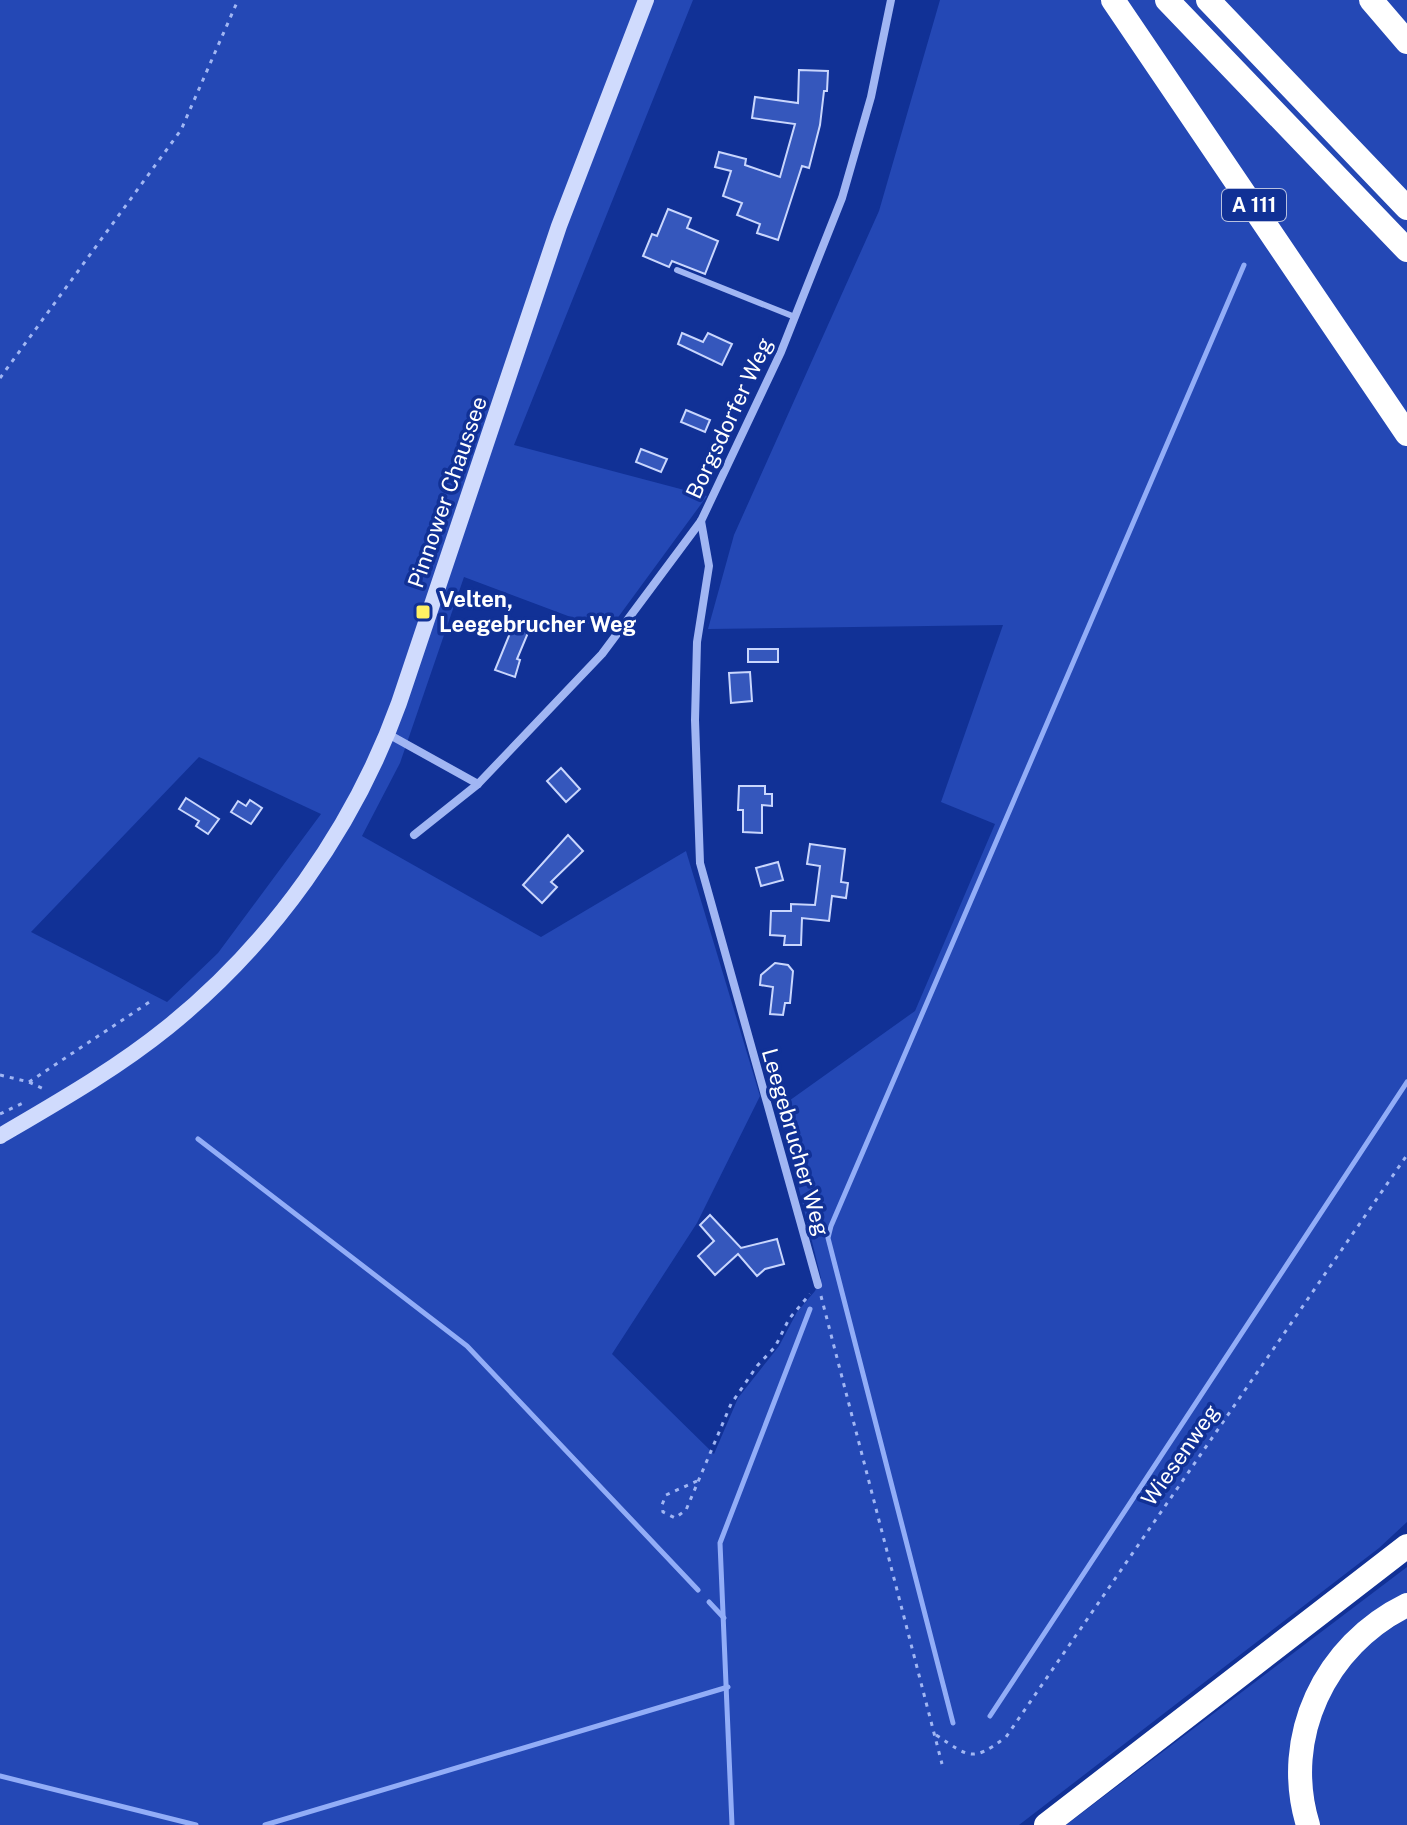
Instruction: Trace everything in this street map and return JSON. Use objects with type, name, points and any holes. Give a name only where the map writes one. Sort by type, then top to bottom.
[{"type":"highway","name":"A 111","points":[[1113,0],[1407,434]]},
{"type":"highway","points":[[1167,0],[1407,250]]},
{"type":"highway","points":[[1208,0],[1407,208]]},
{"type":"highway","points":[[1371,0],[1407,42]]},
{"type":"highway","points":[[1046,1825],[1407,1546]]},
{"type":"highway","points":[[1308,1825],[1300,1788],[1300,1764],[1305,1731],[1318,1692],[1328,1674],[1356,1640],[1375,1624],[1407,1605]]},
{"type":"main road","name":"Pinnower Chaussee","points":[[0,1136],[81,1088],[146,1044],[195,1004],[275,920],[321,857],[354,804],[388,734],[559,226],[646,0]]},
{"type":"street","name":"Borgsdorfer Weg","points":[[414,835],[478,784],[602,654],[701,521],[781,352],[842,198],[871,97],[891,0]]},
{"type":"street","name":"Leegebrucher Weg","points":[[701,521],[709,566],[697,642],[695,720],[700,863],[818,1285]]},
{"type":"street","points":[[388,734],[478,784]]},
{"type":"lane","points":[[677,270],[795,317]]},
{"type":"path","points":[[0,378],[181,130],[238,0]]},
{"type":"path","points":[[29,1082],[151,1001]]},
{"type":"path","points":[[0,1075],[29,1082],[50,1092],[43,1096]]},
{"type":"path","points":[[0,1114],[15,1105],[30,1102]]},
{"type":"path","name":"Wiesenweg","points":[[936,1735],[967,1754],[984,1753],[1006,1737],[1407,1155]]},
{"type":"path","points":[[697,1481],[666,1495],[663,1512],[675,1518],[682,1515],[692,1499],[731,1404],[757,1366],[775,1347],[797,1308],[818,1285]]},
{"type":"path","points":[[818,1285],[942,1764]]},
{"type":"shaded area","points":[[0,0],[693,0],[514,445],[707,496],[608,631],[464,577],[400,763],[362,836],[541,937],[686,851],[760,1096],[697,1223],[612,1354],[714,1454],[738,1398],[779,1346],[797,1312],[815,1291],[821,1278],[779,1108],[915,1011],[995,824],[941,802],[1003,625],[708,629],[734,535],[879,211],[940,0],[1407,0],[1407,1522],[1379,1548],[1019,1825],[0,1825]],"holes":[[[199,757],[321,814],[218,953],[167,1002],[31,932]]]},
{"type":"shaded area","points":[[1407,1567],[1407,1594],[1319,1669],[1297,1825],[1066,1825]]},
{"type":"shaded area","points":[[1407,1618],[1407,1825],[1320,1825],[1311,1783],[1311,1756],[1326,1697],[1366,1645]]},
{"type":"building","points":[[799,70],[828,71],[827,91],[824,91],[820,125],[809,168],[802,166],[778,240],[757,233],[760,224],[737,215],[742,203],[723,196],[731,171],[715,167],[719,152],[746,159],[745,165],[780,177],[795,124],[752,118],[755,97],[798,103]]},
{"type":"building","points":[[668,209],[691,218],[687,228],[718,241],[705,274],[672,261],[669,267],[643,256],[652,234],[657,236]]},
{"type":"building","points":[[682,333],[703,342],[708,333],[732,344],[722,365],[678,344]]},
{"type":"building","points":[[686,410],[710,420],[705,432],[681,422]]},
{"type":"building","points":[[641,449],[667,459],[661,472],[636,462]]},
{"type":"building","points":[[515,621],[530,628],[517,659],[520,660],[515,677],[495,670]]},
{"type":"building","points":[[748,649],[778,649],[778,662],[748,662]]},
{"type":"building","points":[[750,672],[752,701],[731,703],[729,673]]},
{"type":"building","points":[[561,768],[580,789],[566,802],[547,781]]},
{"type":"building","points":[[739,786],[765,786],[765,794],[772,794],[772,806],[762,805],[762,833],[743,832],[743,810],[738,810]]},
{"type":"building","points":[[186,798],[219,819],[208,834],[196,826],[199,821],[179,809]]},
{"type":"building","points":[[250,800],[262,808],[251,824],[231,812],[238,801],[246,806]]},
{"type":"building","points":[[568,835],[583,851],[551,882],[557,887],[542,903],[523,885]]},
{"type":"building","points":[[810,844],[845,849],[841,882],[848,883],[846,898],[832,896],[829,921],[802,918],[801,945],[784,945],[785,936],[770,935],[771,911],[791,911],[791,904],[815,905],[820,866],[807,864]]},
{"type":"building","points":[[778,862],[783,880],[761,886],[756,868]]},
{"type":"building","points":[[775,963],[788,965],[793,971],[790,1003],[785,1003],[783,1015],[770,1014],[773,987],[760,985],[761,975]]},
{"type":"building","points":[[710,1215],[741,1248],[777,1239],[784,1264],[765,1269],[757,1276],[738,1254],[715,1275],[698,1256],[714,1241],[700,1225]]},
{"type":"waterway","points":[[953,1723],[828,1238],[1244,265]]},
{"type":"waterway","points":[[990,1716],[1407,1082]]},
{"type":"waterway","points":[[198,1139],[467,1346],[698,1590]]},
{"type":"waterway","points":[[732,1825],[720,1543],[810,1309]]},
{"type":"waterway","points":[[709,1602],[724,1618]]},
{"type":"waterway","points":[[265,1825],[728,1687]]},
{"type":"waterway","points":[[0,1776],[196,1825]]},
{"type":"place","name":"Velten, Leegebrucher Weg","points":[[423,612]]}]
